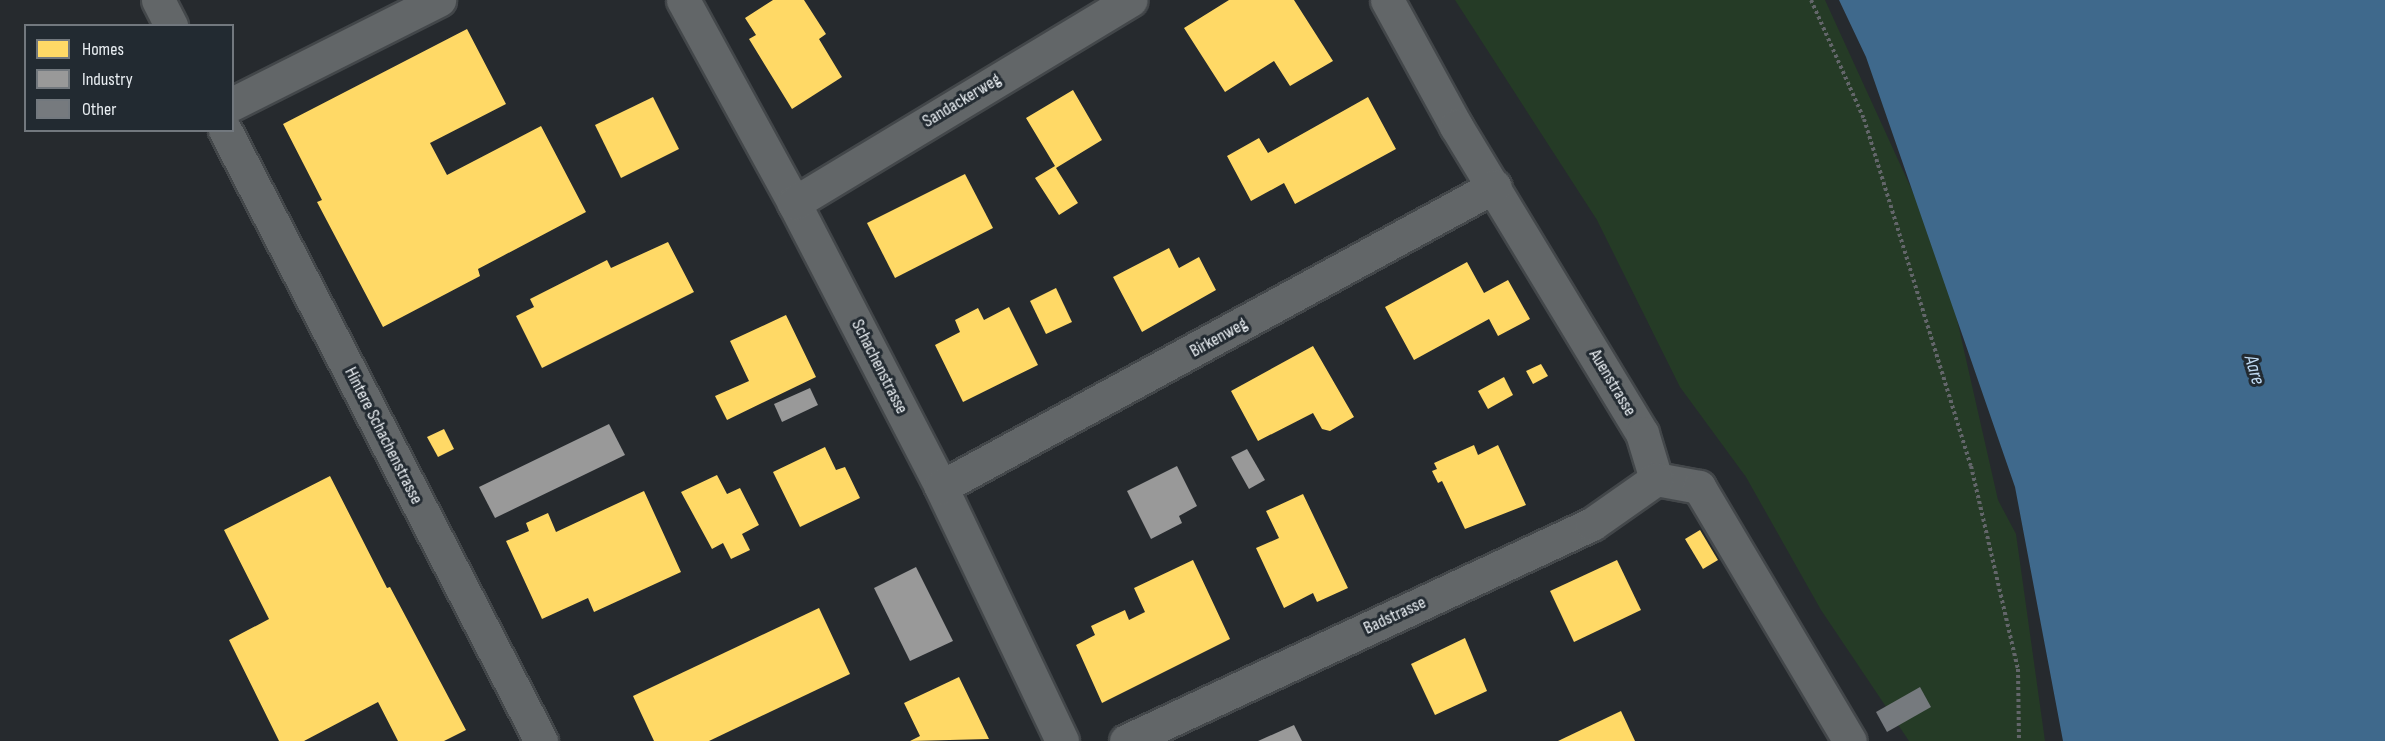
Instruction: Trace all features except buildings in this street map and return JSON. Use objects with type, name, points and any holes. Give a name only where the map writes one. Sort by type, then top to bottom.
[{"type":"street","points":[[158,0],[170,24]]},
{"type":"street","points":[[234,103],[439,0]]},
{"type":"street","name":"Schachenstrasse","points":[[682,0],[794,203],[940,487],[1062,741]]},
{"type":"street","name":"Sandackerweg","points":[[794,203],[1131,0]]},
{"type":"street","name":"Auenstrasse","points":[[1388,0],[1456,126],[1495,186],[1642,433],[1656,478]]},
{"type":"street","name":"Hintere Schachenstrasse","points":[[226,132],[541,741]]},
{"type":"street","name":"Birkenweg","points":[[940,487],[1495,186]]},
{"type":"street","points":[[1656,478],[1699,487],[1850,741]]},
{"type":"street","name":"Badstrasse","points":[[1126,741],[1592,524],[1656,478]]},
{"type":"path","points":[[1811,0],[1864,119],[1971,466],[2018,669],[2019,741]]},
{"type":"green space","points":[[1455,0],[1825,0],[1943,258],[1998,500],[2016,534],[2045,741],[1909,741],[1821,610],[1746,477],[1680,387],[1597,220]]},
{"type":"water","name":"Aare","points":[[1839,0],[2385,0],[2385,741],[2063,741],[2015,487],[1866,57]]}]
